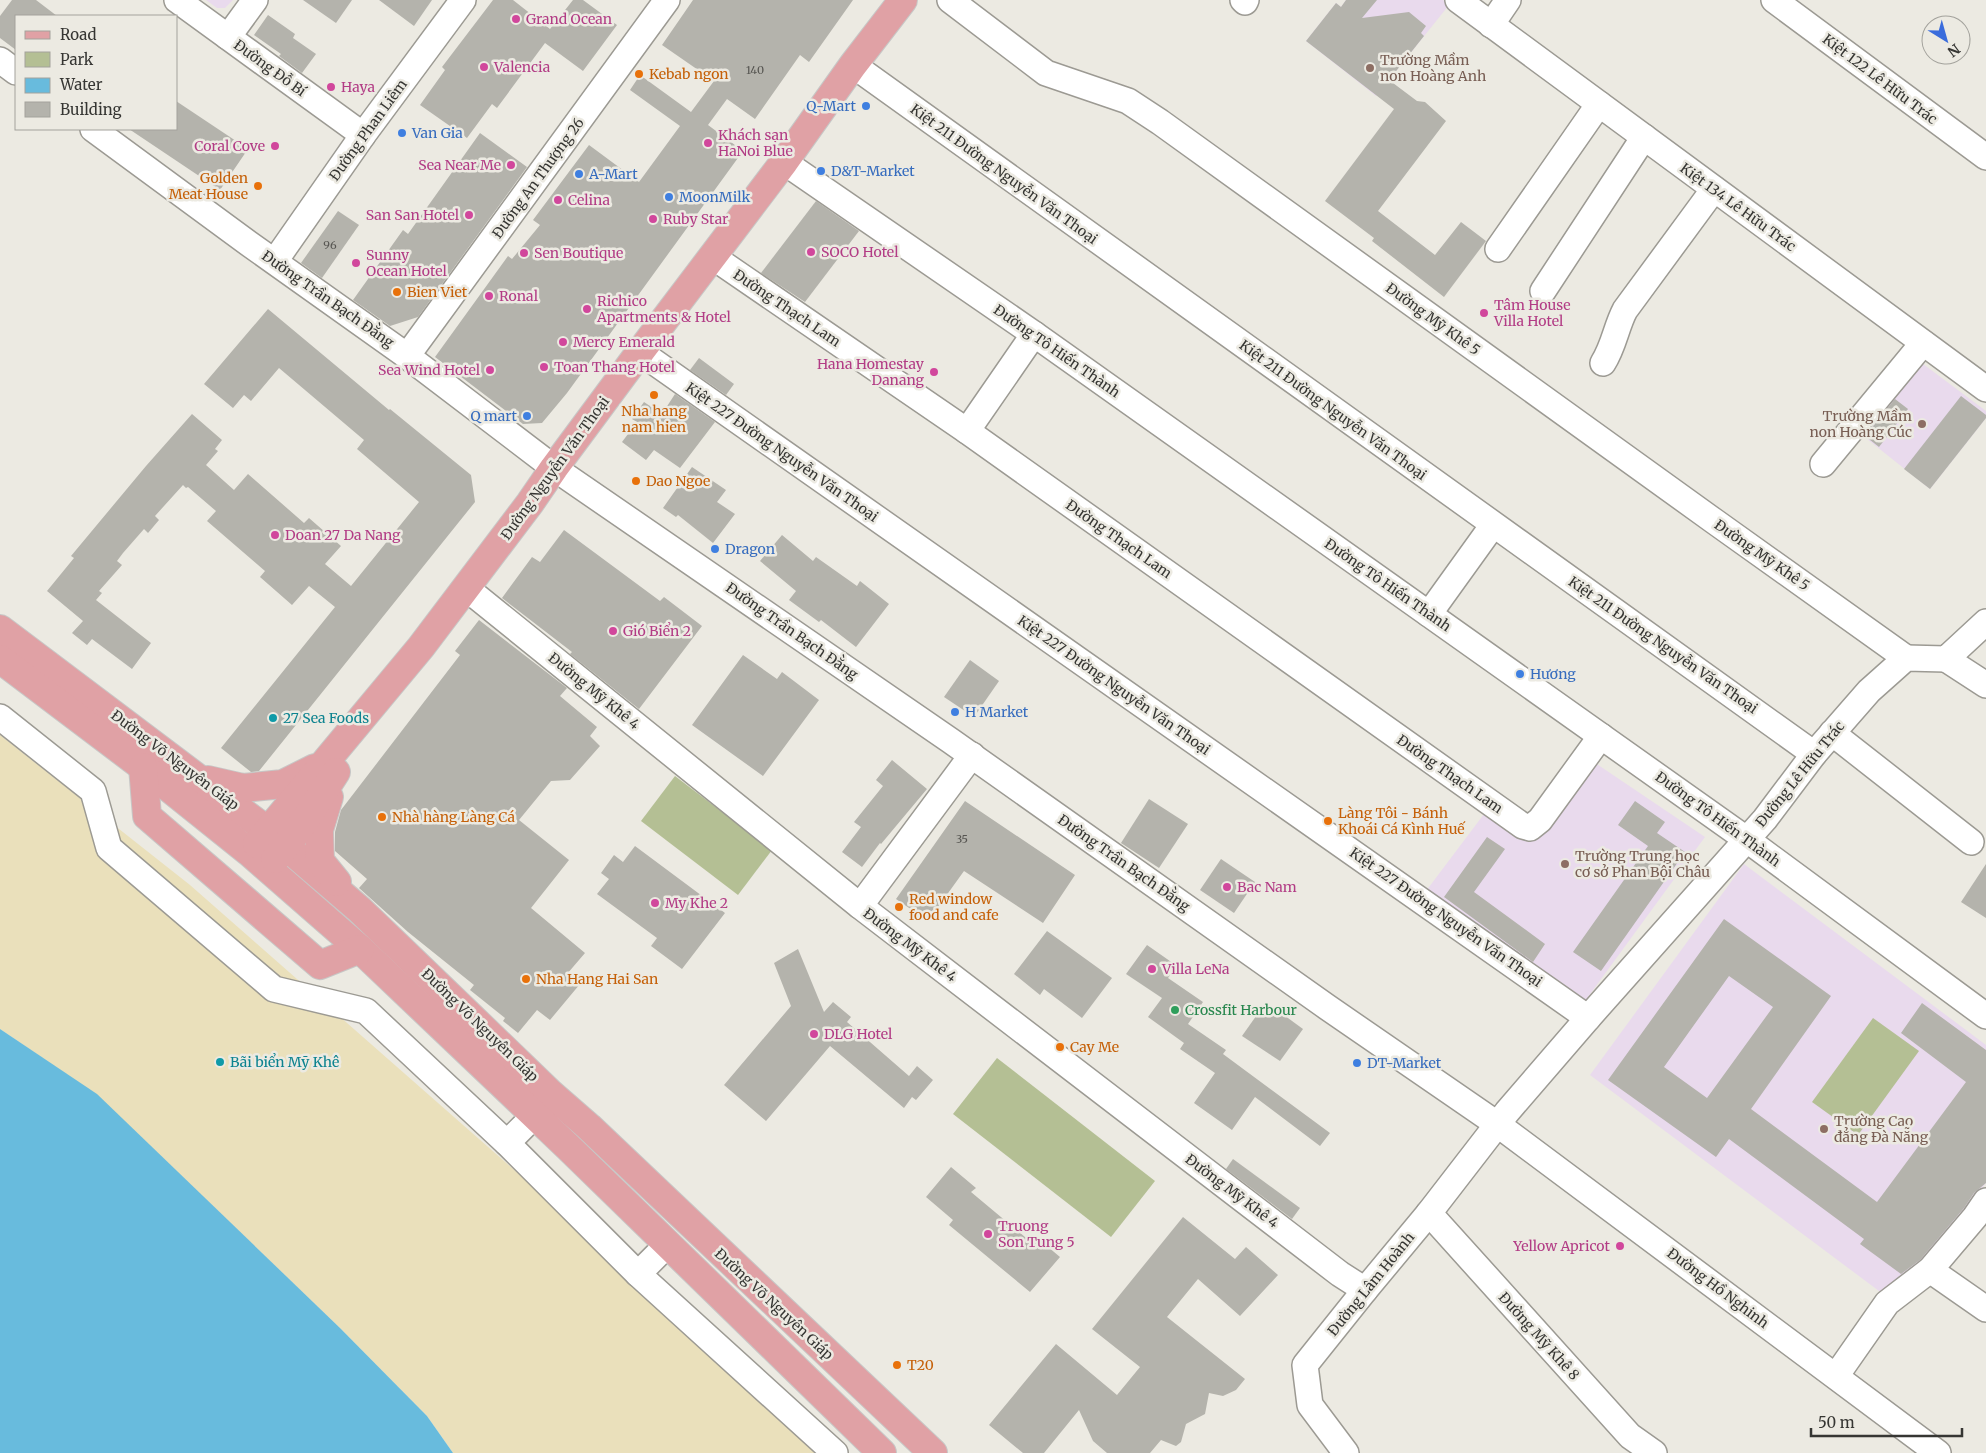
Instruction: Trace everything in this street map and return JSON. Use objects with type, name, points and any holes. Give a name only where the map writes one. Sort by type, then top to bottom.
[{"type":"main road","name":"Đường Nguyễn Văn Thoại","points":[[259,860],[277,839],[284,811],[330,768],[903,0]]},
{"type":"main road","name":"Đường Võ Nguyên Giáp","points":[[0,630],[150,757],[259,860],[360,949],[575,1154],[882,1453]]},
{"type":"main road","name":"Đường Võ Nguyên Giáp","points":[[0,659],[150,757],[200,779],[277,839],[360,910],[550,1093],[589,1127],[933,1453]]},
{"type":"main road","name":"Đường Võ Nguyên Giáp","points":[[150,757],[146,816],[320,965],[360,949]]},
{"type":"main road","points":[[200,779],[244,788],[283,784],[330,768],[319,830],[320,861],[360,910]]},
{"type":"street","name":"Đường Đỗ Bí","points":[[177,0],[363,135]]},
{"type":"street","points":[[228,37],[256,0]]},
{"type":"street","name":"Đường Phan Liêm","points":[[275,261],[363,135],[463,0]]},
{"type":"street","name":"Đường An Thượng 26","points":[[407,356],[668,0]]},
{"type":"street","name":"Đường Mỹ Khê 5","points":[[950,0],[1046,73],[1128,101],[1160,122],[1714,522],[1906,658]]},
{"type":"street","name":"Kiệt 134 Lê Hữu Trác","points":[[1458,0],[1986,388]]},
{"type":"street","points":[[1491,25],[1508,0]]},
{"type":"street","name":"Kiệt 122 Lê Hữu Trác","points":[[1774,0],[1986,157]]},
{"type":"street","points":[[0,60],[15,71]]},
{"type":"street","name":"Kiệt 211 Đường Nguyễn Văn Thoại","points":[[853,65],[1814,754]]},
{"type":"street","points":[[1498,249],[1599,104]]},
{"type":"street","name":"Đường Trần Bạch Đằng","points":[[94,130],[248,243],[407,356],[554,468],[972,755],[1327,1007],[1497,1124]]},
{"type":"street","points":[[1543,291],[1644,137]]},
{"type":"street","name":"Đường Tô Hiến Thành","points":[[784,162],[1034,334],[1746,839],[1986,1016]]},
{"type":"street","points":[[1603,363],[1614,344],[1620,320],[1625,310],[1714,189]]},
{"type":"street","name":"Đường Thạch Lam","points":[[713,257],[967,431],[1523,826],[1530,828],[1540,820],[1601,736]]},
{"type":"street","points":[[967,431],[1034,334]]},
{"type":"street","points":[[1823,464],[1923,342]]},
{"type":"street","name":"Kiệt 227 Đường Nguyễn Văn Thoại","points":[[640,352],[1588,1018]]},
{"type":"street","points":[[1429,614],[1493,524]]},
{"type":"street","name":"Đường Mỹ Khê 4","points":[[466,588],[860,906],[1332,1268],[1364,1290]]},
{"type":"street","points":[[1946,659],[1986,622]]},
{"type":"street","points":[[1906,658],[1946,659],[1986,685]]},
{"type":"street","name":"Đường Lê Hữu Trác","points":[[1497,1124],[1765,818],[1832,733],[1869,691],[1906,658]]},
{"type":"street","points":[[0,718],[93,791],[110,848],[274,989],[366,1011],[507,1143],[638,1274],[835,1453]]},
{"type":"street","points":[[1832,733],[1971,842]]},
{"type":"street","points":[[860,906],[972,755]]},
{"type":"street","points":[[507,1143],[527,1123]]},
{"type":"street","name":"Đường Lâm Hoành","points":[[1346,1453],[1310,1405],[1305,1365],[1364,1290],[1429,1213],[1497,1124]]},
{"type":"street","name":"Đường Hồ Nghinh","points":[[1497,1124],[1938,1453]]},
{"type":"street","name":"Đường Mỹ Khê 8","points":[[1429,1213],[1630,1436],[1654,1453]]},
{"type":"street","points":[[1836,1376],[1887,1304],[1930,1270],[1982,1214]]},
{"type":"street","points":[[638,1274],[659,1253]]},
{"type":"street","points":[[1930,1270],[1986,1310]]},
{"type":"shaded area","points":[[206,0],[233,0],[225,8],[217,8]]},
{"type":"shaded area","name":"Trường Mầm non Hoàng Anh","points":[[1346,0],[1443,0],[1449,5],[1376,96],[1306,41],[1336,3],[1341,7]]},
{"type":"shaded area","name":"Trường Mầm non Hoàng Cúc","points":[[1915,358],[1986,411],[1986,418],[1930,489],[1857,431]]},
{"type":"shaded area","name":"Trường Trung học cơ sở Phan Bội Châu","points":[[1576,750],[1705,837],[1585,1001],[1426,891],[1484,814],[1516,836]]},
{"type":"shaded area","name":"Trường Cao đẳng Đà Nẵng","points":[[1744,864],[1986,1045],[1986,1183],[1920,1268],[1883,1294],[1590,1075]]},
{"type":"green space","points":[[675,776],[772,850],[738,895],[641,821]]},
{"type":"green space","points":[[1873,1018],[1919,1051],[1858,1135],[1812,1102]]},
{"type":"green space","points":[[997,1058],[1155,1181],[1111,1237],[953,1114]]},
{"type":"sand","name":"Bãi biển Mỹ Khê","points":[[0,735],[190,885],[627,1269],[824,1453],[453,1453],[427,1416],[340,1328],[97,1095],[0,1029]]},
{"type":"water","points":[[0,1029],[97,1094],[340,1328],[427,1416],[453,1453],[0,1453]]},
{"type":"building","points":[[12,0],[36,0],[56,15],[15,15],[15,49],[0,38],[0,16]]},
{"type":"building","points":[[303,0],[352,0],[336,23]]},
{"type":"building","points":[[379,0],[432,0],[414,26]]},
{"type":"building","points":[[493,0],[513,0],[550,29],[573,0],[583,0],[617,25],[583,71],[545,43],[497,108],[492,104],[467,138],[420,105],[445,70],[442,67]]},
{"type":"building","points":[[693,0],[853,0],[809,62],[800,55],[755,119],[727,99],[708,125],[743,151],[567,393],[542,423],[523,424],[435,357],[508,256],[512,259],[540,225],[533,220],[589,145],[639,182],[680,126],[630,90],[640,75],[691,112],[714,81],[662,45]]},
{"type":"building","points":[[1346,0],[1377,0],[1362,18],[1409,12],[1426,26],[1421,33],[1424,36],[1389,80],[1417,101],[1425,102],[1446,121],[1378,211],[1435,255],[1461,222],[1486,241],[1444,297],[1372,241],[1374,238],[1325,201],[1394,109],[1306,41],[1336,3],[1341,7]]},
{"type":"building","points":[[268,15],[295,34],[293,38],[316,54],[302,73],[279,56],[281,54],[254,35]]},
{"type":"building","points":[[178,102],[248,149],[220,190],[130,130],[178,130]]},
{"type":"building","points":[[480,133],[527,167],[418,317],[390,326],[353,300],[403,230],[408,234]]},
{"type":"building","name":"SOCO Hotel","points":[[816,201],[859,231],[805,302],[761,273]]},
{"type":"building","points":[[338,211],[359,225],[322,278],[301,263]]},
{"type":"building","points":[[268,309],[389,410],[471,475],[475,502],[259,771],[251,772],[221,748],[335,607],[309,586],[292,605],[260,577],[265,571],[207,521],[216,511],[188,487],[186,488],[183,485],[155,516],[159,520],[148,533],[144,529],[123,553],[117,561],[122,565],[99,591],[102,593],[96,600],[151,643],[132,669],[92,639],[87,645],[72,633],[83,621],[47,591],[74,558],[71,556],[192,414],[222,440],[215,449],[218,451],[206,465],[234,490],[248,474],[304,523],[309,518],[341,546],[325,564],[351,586],[419,502],[357,449],[364,440],[279,368],[251,401],[244,395],[233,408],[204,384]]},
{"type":"building","points":[[699,358],[734,384],[726,395],[690,370]]},
{"type":"building","points":[[675,394],[715,422],[680,468],[654,450],[646,460],[622,442],[637,422],[632,419],[644,402],[662,414]]},
{"type":"building","points":[[1961,396],[1986,415],[1986,418],[1930,489],[1904,469]]},
{"type":"building","points":[[1895,399],[1908,409],[1879,447],[1865,436]]},
{"type":"building","points":[[692,467],[726,490],[717,502],[735,514],[713,543],[678,515],[676,517],[663,508]]},
{"type":"building","points":[[564,530],[660,601],[664,597],[702,626],[639,709],[570,654],[572,652],[502,598],[532,557],[540,562]]},
{"type":"building","points":[[782,535],[813,561],[816,557],[857,586],[860,581],[889,604],[856,647],[821,620],[819,622],[789,600],[796,591],[760,561]]},
{"type":"building","points":[[479,620],[567,688],[560,696],[597,727],[590,736],[600,746],[570,780],[551,781],[519,820],[569,860],[531,908],[585,953],[567,974],[580,984],[550,1020],[537,1010],[518,1033],[503,1021],[505,1018],[470,990],[474,985],[408,932],[359,888],[367,879],[335,851],[335,832],[341,810],[460,655],[455,651]]},
{"type":"building","points":[[743,655],[777,679],[782,672],[819,700],[763,776],[692,725]]},
{"type":"building","points":[[970,660],[999,681],[974,717],[944,697]]},
{"type":"building","points":[[892,760],[927,789],[880,843],[862,867],[842,852],[861,827],[854,822],[883,786],[876,780]]},
{"type":"building","points":[[1149,799],[1188,824],[1159,868],[1121,843]]},
{"type":"building","points":[[965,801],[1075,875],[1043,923],[964,871],[928,921],[896,899]]},
{"type":"building","points":[[1635,801],[1665,822],[1657,833],[1685,852],[1601,971],[1573,952],[1648,846],[1618,825]]},
{"type":"building","points":[[1487,837],[1505,849],[1474,892],[1545,944],[1533,962],[1444,897]]},
{"type":"building","points":[[635,846],[725,913],[682,969],[651,946],[657,938],[597,894],[609,879],[601,873],[614,855],[623,862]]},
{"type":"building","points":[[1221,859],[1255,882],[1234,913],[1200,890]]},
{"type":"building","points":[[1986,864],[1986,918],[1961,902]]},
{"type":"building","points":[[1724,919],[1831,996],[1751,1109],[1877,1202],[1966,1082],[1901,1033],[1922,1003],[1986,1050],[1986,1183],[1974,1193],[1964,1208],[1920,1260],[1901,1274],[1860,1244],[1864,1239],[1729,1139],[1716,1157],[1608,1080]],"holes":[[[1729,976],[1773,1007],[1707,1098],[1664,1067]]]},
{"type":"building","points":[[1047,931],[1112,978],[1082,1018],[1044,989],[1040,995],[1014,974]]},
{"type":"building","points":[[1147,945],[1177,966],[1168,978],[1203,1002],[1188,1024],[1226,1050],[1223,1054],[1330,1133],[1320,1146],[1255,1097],[1232,1130],[1194,1103],[1215,1073],[1180,1049],[1184,1043],[1148,1017],[1162,998],[1126,974]]},
{"type":"building","name":"DLG Hotel","points":[[798,949],[824,1012],[833,1002],[851,1017],[847,1022],[909,1076],[917,1066],[933,1080],[916,1100],[912,1097],[904,1108],[830,1046],[766,1121],[724,1085],[791,1006],[774,963]]},
{"type":"building","points":[[1266,1002],[1303,1029],[1280,1061],[1242,1036]]},
{"type":"building","points":[[1233,1159],[1300,1208],[1292,1219],[1226,1169]]},
{"type":"building","points":[[951,1167],[976,1188],[971,1192],[1031,1242],[1035,1236],[1060,1257],[1030,1292],[949,1225],[953,1220],[926,1197]]},
{"type":"building","points":[[1183,1217],[1235,1259],[1246,1247],[1278,1275],[1240,1316],[1198,1279],[1167,1317],[1245,1379],[1236,1390],[1223,1396],[1209,1393],[1205,1414],[1186,1424],[1181,1442],[1176,1446],[1161,1440],[1150,1453],[1107,1453],[1093,1441],[1079,1410],[1044,1453],[1023,1453],[989,1425],[1056,1344],[1117,1395],[1140,1367],[1092,1329]]},
{"type":"place","name":"Grand Ocean","points":[[516,19]]},
{"type":"place","name":"Valencia","points":[[484,67]]},
{"type":"place","name":"Trường Mầm non Hoàng Anh","points":[[1370,68]]},
{"type":"place","name":"Kebab ngon","points":[[639,74]]},
{"type":"place","name":"Haya","points":[[331,87]]},
{"type":"place","name":"Q-Mart","points":[[866,106]]},
{"type":"place","name":"Van Gia","points":[[402,133]]},
{"type":"place","name":"Khách sạn HaNoi Blue","points":[[708,143]]},
{"type":"place","name":"Coral Cove","points":[[275,146]]},
{"type":"place","name":"Sea Near Me","points":[[511,165]]},
{"type":"place","name":"D&T-Market","points":[[821,171]]},
{"type":"place","name":"A-Mart","points":[[579,174]]},
{"type":"place","name":"Golden Meat House","points":[[258,186]]},
{"type":"place","name":"MoonMilk","points":[[669,197]]},
{"type":"place","name":"Celina","points":[[558,200]]},
{"type":"place","name":"San San Hotel","points":[[469,215]]},
{"type":"place","name":"Ruby Star","points":[[653,219]]},
{"type":"place","name":"SOCO Hotel","points":[[811,252]]},
{"type":"place","name":"Sen Boutique","points":[[524,253]]},
{"type":"place","name":"Sunny Ocean Hotel","points":[[356,263]]},
{"type":"place","name":"Bien Viet","points":[[397,292]]},
{"type":"place","name":"Ronal","points":[[489,296]]},
{"type":"place","name":"Richico Apartments & Hotel","points":[[587,309]]},
{"type":"place","name":"Tâm House Villa Hotel","points":[[1484,313]]},
{"type":"place","name":"Mercy Emerald","points":[[563,342]]},
{"type":"place","name":"Toan Thang Hotel","points":[[544,367]]},
{"type":"place","name":"Sea Wind Hotel","points":[[490,370]]},
{"type":"place","name":"Hana Homestay Danang","points":[[934,372]]},
{"type":"place","name":"Nha hang nam hien","points":[[654,395]]},
{"type":"place","name":"Q mart","points":[[527,416]]},
{"type":"place","name":"Trường Mầm non Hoàng Cúc","points":[[1922,424]]},
{"type":"place","name":"Dao Ngoe","points":[[636,481]]},
{"type":"place","name":"Doan 27 Da Nang","points":[[275,535]]},
{"type":"place","name":"Dragon","points":[[715,549]]},
{"type":"place","name":"Gió Biển 2","points":[[613,631]]},
{"type":"place","name":"Hương","points":[[1520,674]]},
{"type":"place","name":"H Market","points":[[955,712]]},
{"type":"place","name":"27 Sea Foods","points":[[273,718]]},
{"type":"place","name":"Nhà hàng Làng Cá","points":[[382,817]]},
{"type":"place","name":"Làng Tôi - Bánh Khoái Cá Kình Huế","points":[[1328,821]]},
{"type":"place","name":"Trường Trung học cơ sở Phan Bội Châu","points":[[1565,864]]},
{"type":"place","name":"Bac Nam","points":[[1227,887]]},
{"type":"place","name":"My Khe 2","points":[[655,903]]},
{"type":"place","name":"Red window food and cafe","points":[[899,907]]},
{"type":"place","name":"Villa LeNa","points":[[1152,969]]},
{"type":"place","name":"Nha Hang Hai San","points":[[526,979]]},
{"type":"place","name":"Crossfit Harbour","points":[[1175,1010]]},
{"type":"place","name":"DLG Hotel","points":[[814,1034]]},
{"type":"place","name":"Cay Me","points":[[1060,1047]]},
{"type":"place","name":"Bãi biển Mỹ Khê","points":[[220,1062]]},
{"type":"place","name":"DT-Market","points":[[1357,1063]]},
{"type":"place","name":"Trường Cao đẳng Đà Nẵng","points":[[1824,1129]]},
{"type":"place","name":"Truong Son Tung 5","points":[[988,1234]]},
{"type":"place","name":"Yellow Apricot","points":[[1620,1246]]},
{"type":"place","name":"T20","points":[[897,1365]]}]
